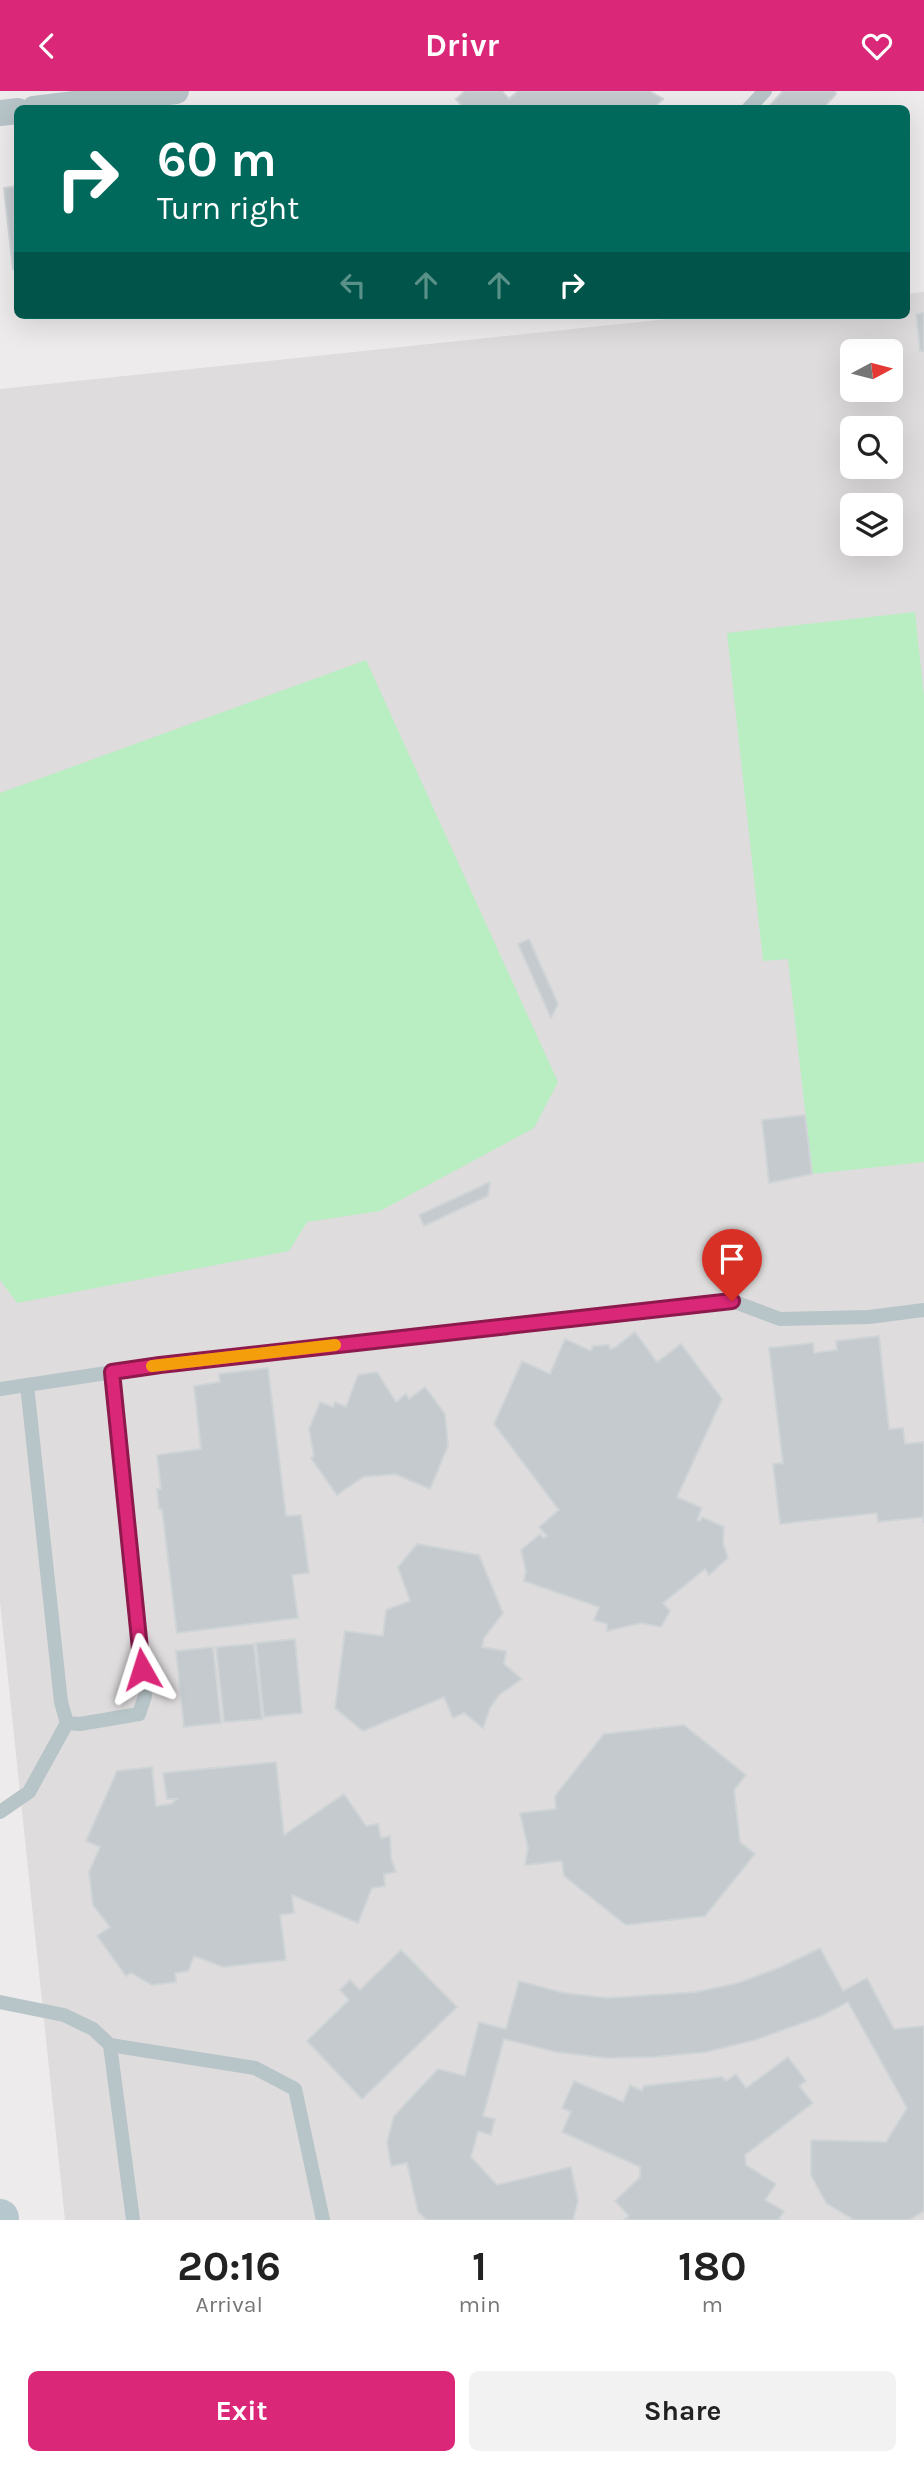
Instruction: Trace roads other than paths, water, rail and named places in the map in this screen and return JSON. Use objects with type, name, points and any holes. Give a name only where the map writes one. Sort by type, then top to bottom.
[{"type":"street","points":[[66,105],[176,91]]},
{"type":"lane","points":[[752,105],[765,91]]},
{"type":"lane","points":[[0,1389],[174,1363],[732,1301],[780,1318],[869,1317],[924,1310]]},
{"type":"lane","points":[[67,1723],[80,1724],[139,1714],[145,1696],[112,1372]]},
{"type":"lane","points":[[0,1812],[29,1792],[67,1723],[61,1702],[27,1385]]},
{"type":"lane","points":[[0,2002],[64,2015],[93,2029],[110,2045],[255,2068],[295,2089],[323,2220]]},
{"type":"lane","points":[[110,2045],[133,2220]]}]
